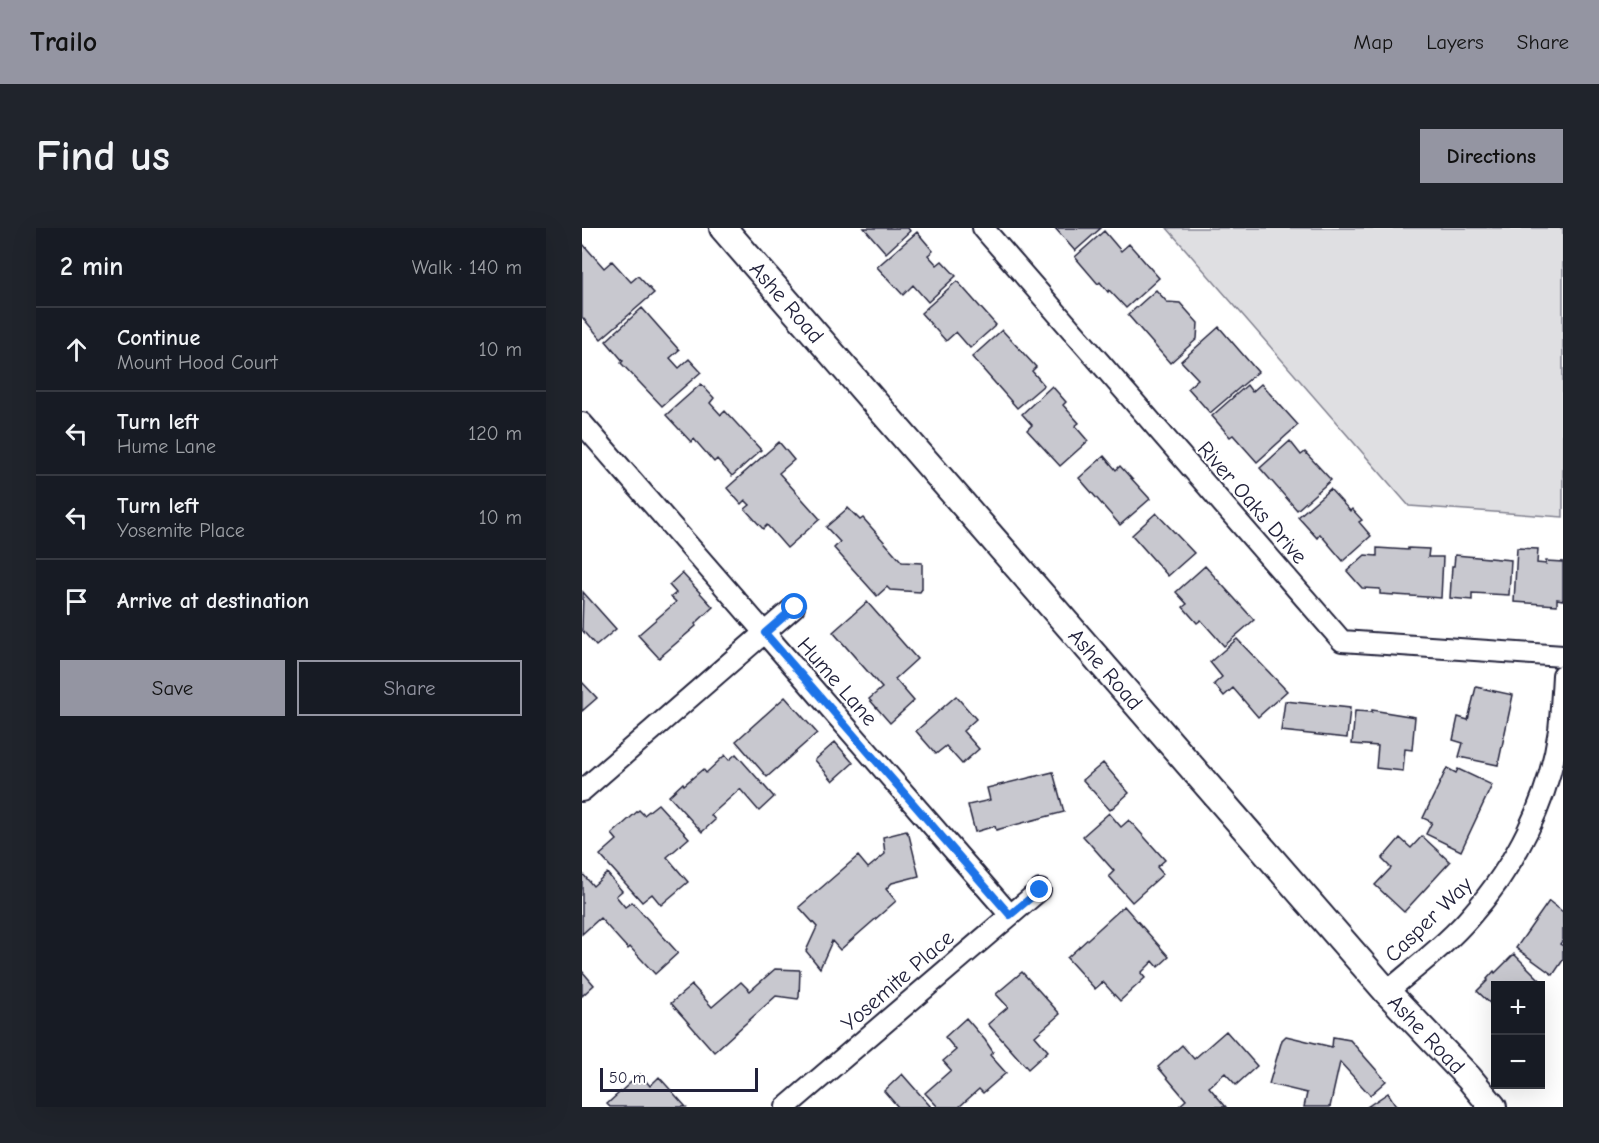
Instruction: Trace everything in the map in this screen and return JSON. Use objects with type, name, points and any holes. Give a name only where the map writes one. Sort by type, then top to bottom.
[{"type":"street","name":"Ashe Road","points":[[723,228],[1387,992],[1469,1078],[1492,1107]]},
{"type":"street","name":"River Oaks Drive","points":[[983,228],[1342,641],[1563,656]]},
{"type":"street","name":"Hume Lane","points":[[582,423],[1010,915]]},
{"type":"street","points":[[582,791],[795,607]]},
{"type":"street","name":"Casper Way","points":[[1387,992],[1468,920],[1495,887],[1518,851],[1536,812],[1550,772],[1559,729],[1563,675]]},
{"type":"street","name":"Yosemite Place","points":[[786,1107],[1040,890]]},
{"type":"shaded area","points":[[1167,228],[1563,228],[1563,517],[1409,506]]},
{"type":"building","points":[[864,228],[908,228],[910,231],[886,253]]},
{"type":"building","points":[[1055,228],[1101,228],[1075,251]]},
{"type":"building","points":[[1104,231],[1121,251],[1129,244],[1159,278],[1126,308],[1100,282],[1098,284],[1075,257]]},
{"type":"building","points":[[917,232],[933,251],[928,255],[937,265],[942,261],[956,276],[928,302],[913,285],[903,295],[877,267]]},
{"type":"building","points":[[582,243],[604,268],[612,261],[631,282],[638,276],[654,293],[601,339],[582,317]]},
{"type":"building","points":[[957,281],[996,325],[970,348],[956,332],[946,341],[921,313]]},
{"type":"building","points":[[1156,290],[1167,302],[1180,303],[1198,323],[1197,339],[1170,363],[1128,315]]},
{"type":"building","points":[[642,308],[679,350],[670,358],[679,368],[689,359],[701,372],[662,406],[621,363],[623,361],[606,341]]},
{"type":"building","points":[[1219,327],[1258,372],[1210,413],[1188,388],[1198,379],[1181,361]]},
{"type":"building","points":[[1002,330],[1036,367],[1032,371],[1044,385],[1017,408],[972,357]]},
{"type":"building","points":[[701,384],[714,398],[710,403],[721,415],[725,411],[761,450],[732,476],[717,459],[714,462],[694,439],[691,442],[666,415]]},
{"type":"building","points":[[1261,384],[1298,425],[1257,462],[1233,435],[1230,437],[1212,416],[1247,385],[1252,392]]},
{"type":"building","points":[[1052,386],[1066,402],[1063,405],[1079,423],[1075,426],[1088,441],[1060,466],[1027,430],[1032,425],[1022,414]]},
{"type":"building","points":[[1290,441],[1301,455],[1305,452],[1331,480],[1297,510],[1260,468]]},
{"type":"building","points":[[779,442],[794,460],[779,473],[820,519],[787,548],[767,525],[763,529],[745,509],[750,505],[745,500],[741,504],[727,488]]},
{"type":"building","points":[[1104,456],[1116,470],[1120,466],[1150,499],[1120,525],[1079,478]]},
{"type":"building","points":[[1330,489],[1350,511],[1352,509],[1362,520],[1359,522],[1371,536],[1343,561],[1320,534],[1317,538],[1298,517]]},
{"type":"building","points":[[848,508],[860,520],[863,518],[902,562],[922,563],[920,592],[890,590],[887,587],[877,596],[834,548],[840,542],[826,527]]},
{"type":"building","points":[[1156,513],[1194,553],[1168,576],[1132,535]]},
{"type":"building","points":[[1377,548],[1429,549],[1428,557],[1443,557],[1441,598],[1380,594],[1380,589],[1362,588],[1347,571],[1365,555],[1377,556]]},
{"type":"building","points":[[1517,548],[1538,549],[1537,563],[1563,562],[1563,600],[1557,599],[1557,605],[1514,602]]},
{"type":"building","points":[[1455,555],[1511,560],[1509,595],[1472,593],[1472,600],[1450,598]]},
{"type":"building","points":[[1205,566],[1254,620],[1224,646],[1201,620],[1197,623],[1183,607],[1187,604],[1176,592]]},
{"type":"building","points":[[682,573],[713,607],[695,624],[696,626],[659,658],[638,635],[676,602],[671,597],[676,593],[669,585]]},
{"type":"building","points":[[583,592],[616,629],[596,646],[582,630]]},
{"type":"building","points":[[867,602],[917,659],[895,679],[914,701],[890,723],[869,699],[882,688],[833,632]]},
{"type":"building","points":[[1237,639],[1287,691],[1258,717],[1233,688],[1224,696],[1214,684],[1222,677],[1210,662]]},
{"type":"building","points":[[582,682],[597,698],[582,711]]},
{"type":"building","points":[[1476,687],[1513,695],[1498,765],[1459,757],[1463,743],[1453,740],[1458,717],[1468,720]]},
{"type":"building","points":[[956,696],[976,719],[963,731],[979,749],[962,764],[946,746],[936,754],[916,731]]},
{"type":"building","points":[[785,697],[817,733],[767,777],[736,741]]},
{"type":"building","points":[[1285,701],[1350,708],[1347,738],[1281,731]]},
{"type":"building","points":[[1372,710],[1415,717],[1412,750],[1405,749],[1403,771],[1376,768],[1378,746],[1352,744],[1355,711],[1372,712]]},
{"type":"building","points":[[835,742],[853,763],[833,781],[815,760]]},
{"type":"building","points":[[736,754],[774,797],[759,811],[740,789],[711,815],[715,820],[702,832],[669,796],[703,769],[706,773],[725,755],[729,760]]},
{"type":"building","points":[[1103,763],[1129,793],[1110,810],[1083,780]]},
{"type":"building","points":[[1447,768],[1456,773],[1458,769],[1492,785],[1461,851],[1426,834],[1432,822],[1423,818]]},
{"type":"building","points":[[1053,772],[1064,812],[996,830],[995,826],[975,832],[968,805],[990,800],[987,788]]},
{"type":"building","points":[[658,804],[689,838],[667,857],[688,882],[661,905],[652,894],[642,902],[600,855],[617,840],[612,834],[639,810],[644,815]]},
{"type":"building","points":[[1109,813],[1121,827],[1129,820],[1165,860],[1157,867],[1163,874],[1132,902],[1109,876],[1114,871],[1083,836]]},
{"type":"building","points":[[906,831],[919,876],[892,883],[886,889],[896,901],[840,950],[832,941],[820,968],[806,951],[817,927],[799,907],[858,856],[868,868],[885,854],[883,837]]},
{"type":"building","points":[[1422,836],[1450,862],[1404,912],[1375,885],[1391,868],[1382,859],[1400,838],[1411,848]]},
{"type":"building","points":[[582,873],[593,886],[607,873],[622,891],[616,896],[625,907],[632,902],[678,953],[655,974],[600,918],[582,934]]},
{"type":"building","points":[[1549,901],[1563,912],[1563,940],[1560,944],[1563,946],[1563,960],[1553,975],[1516,948]]},
{"type":"building","points":[[1124,906],[1169,957],[1158,967],[1153,961],[1141,973],[1145,978],[1120,1001],[1103,982],[1095,989],[1067,958]]},
{"type":"building","points":[[1514,954],[1541,981],[1491,981],[1491,1004],[1477,991],[1494,971],[1495,973]]},
{"type":"building","points":[[775,969],[800,970],[798,999],[776,996],[714,1052],[671,1003],[692,985],[712,1007],[741,982],[750,991]]},
{"type":"building","points":[[582,971],[594,985],[582,996]]},
{"type":"building","points":[[1022,972],[1060,1014],[1035,1036],[1048,1051],[1028,1069],[988,1024],[1008,1007],[996,994]]},
{"type":"building","points":[[966,1018],[985,1040],[993,1052],[990,1055],[1006,1073],[983,1093],[979,1089],[959,1107],[938,1107],[925,1093],[951,1070],[943,1061],[956,1050],[945,1037]]},
{"type":"building","points":[[1226,1031],[1257,1066],[1236,1085],[1225,1073],[1209,1087],[1226,1107],[1178,1107],[1186,1100],[1158,1067],[1182,1045],[1194,1059]]},
{"type":"building","points":[[1286,1036],[1332,1047],[1333,1037],[1350,1040],[1386,1081],[1370,1095],[1340,1062],[1330,1107],[1304,1107],[1307,1093],[1269,1084],[1282,1040]]},
{"type":"building","points":[[640,1074],[650,1086],[659,1077],[686,1107],[610,1107],[607,1104]]},
{"type":"building","points":[[902,1074],[931,1107],[898,1107],[884,1091]]},
{"type":"building","points":[[1388,1093],[1397,1107],[1367,1107]]},
{"type":"route","points":[[795,607],[765,633],[1010,915],[1040,890]]}]
